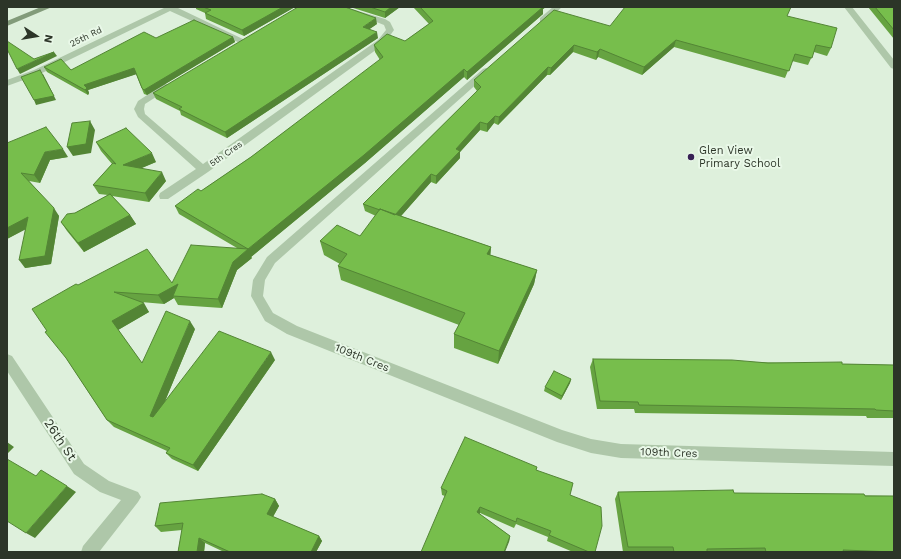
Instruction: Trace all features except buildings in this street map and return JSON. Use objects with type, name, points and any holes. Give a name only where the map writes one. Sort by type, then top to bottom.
[{"type":"street","points":[[7,24],[48,7]]},
{"type":"street","name":"5th Cres","points":[[178,80],[142,103],[138,109],[141,115],[204,170],[381,42],[390,30],[387,24],[382,21],[337,7]]},
{"type":"street","points":[[534,28],[558,7]]},
{"type":"street","points":[[848,7],[894,66]]},
{"type":"street","points":[[171,8],[243,41]]},
{"type":"street","name":"25th Rd","points":[[7,83],[37,72],[171,8]]},
{"type":"street","name":"109th Cres","points":[[492,65],[271,260],[259,280],[257,296],[269,317],[292,330],[562,437],[591,446],[621,451],[894,459]]},
{"type":"street","points":[[164,196],[204,170]]},
{"type":"street","name":"26th St","points":[[7,360],[79,469],[106,487],[134,497],[89,552]]},
{"type":"place","name":"Glen View Primary School","points":[[691,157]]}]
